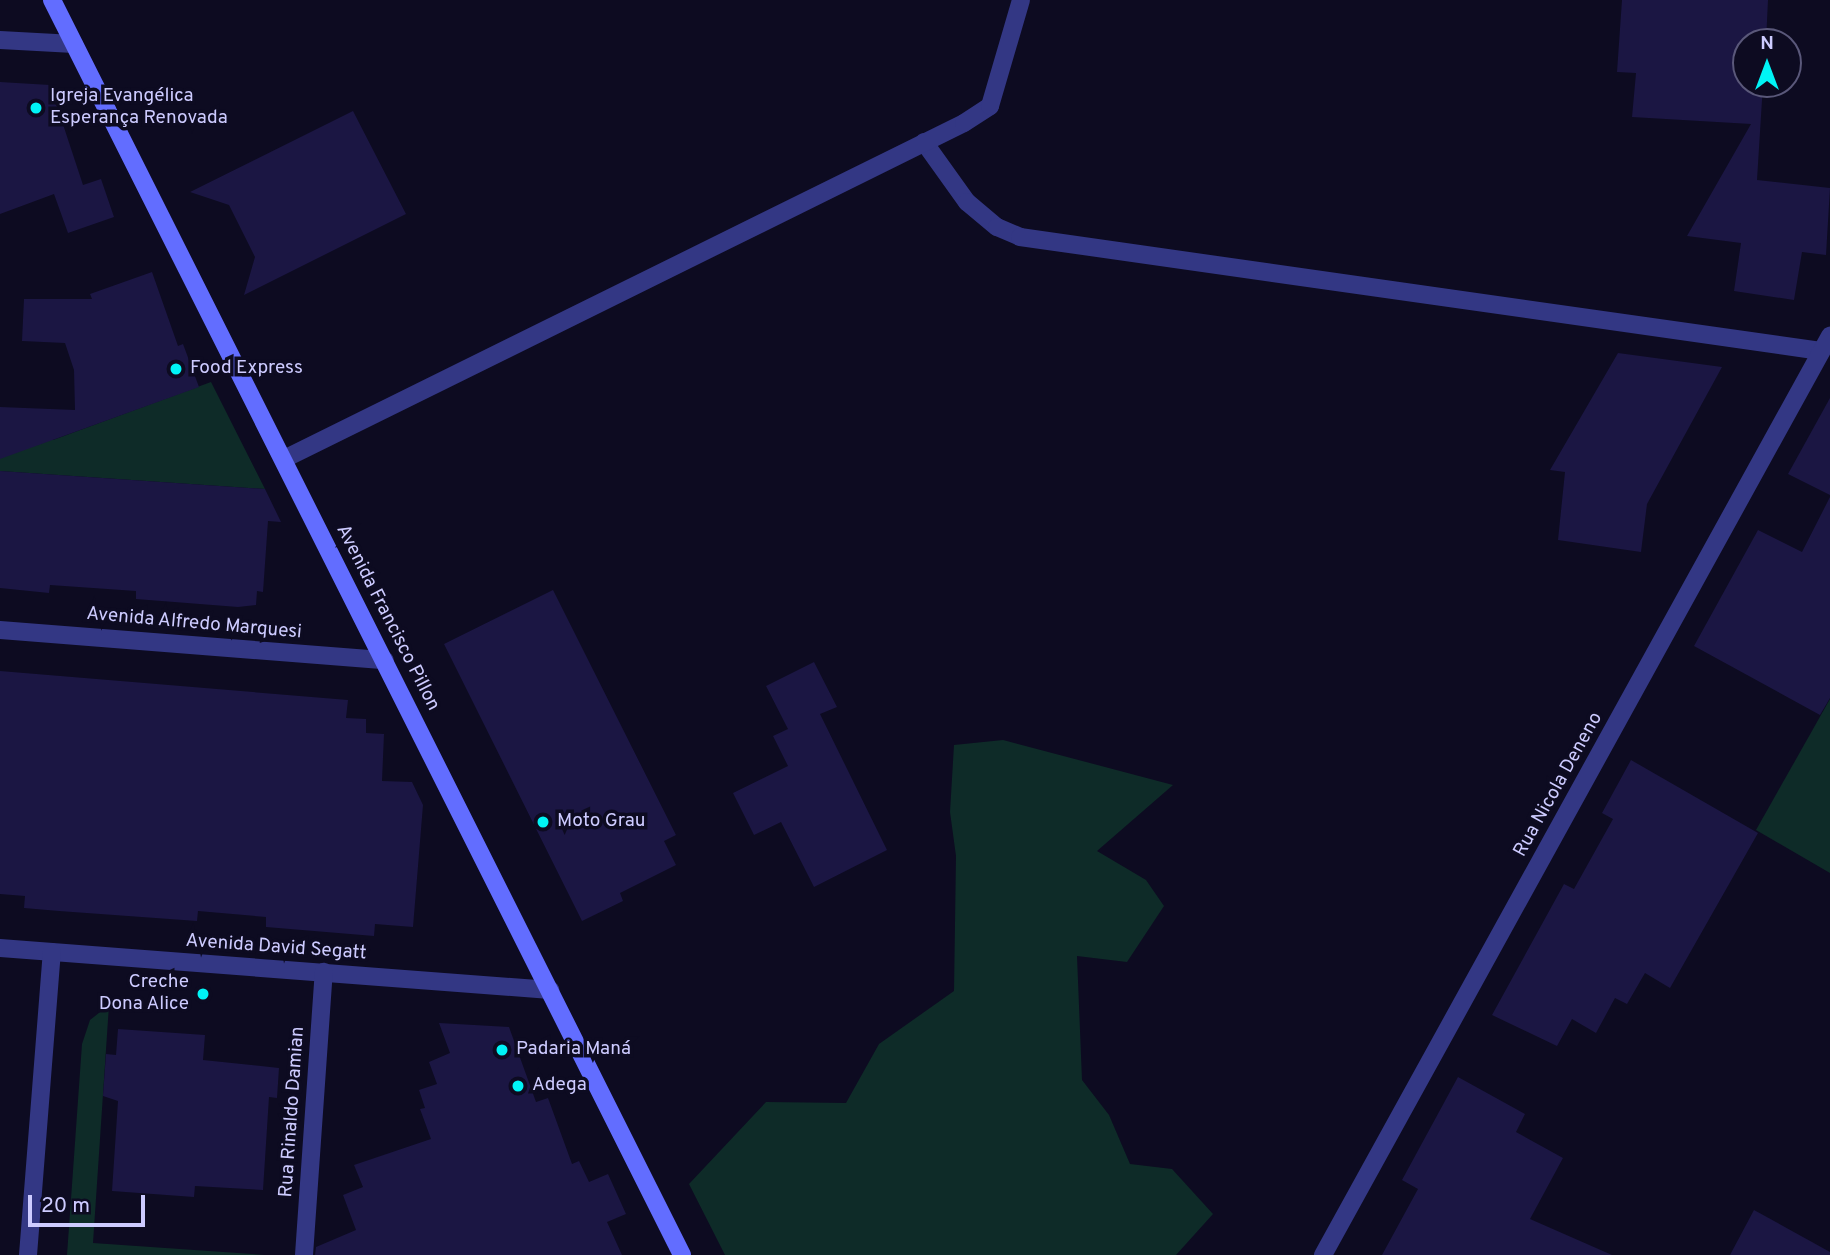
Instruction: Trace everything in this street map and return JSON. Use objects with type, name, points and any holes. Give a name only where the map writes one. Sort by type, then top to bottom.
[{"type":"main road","name":"Avenida Francisco Pillon","points":[[52,0],[682,1255]]},
{"type":"street","points":[[284,459],[924,142],[990,106],[1021,0]]},
{"type":"street","points":[[0,40],[74,44]]},
{"type":"street","points":[[924,142],[967,202],[997,227],[1020,237],[1826,344]]},
{"type":"street","name":"Rua Nicola Deneno","points":[[1324,1255],[1826,344]]},
{"type":"street","name":"Avenida Alfredo Marquesi","points":[[0,630],[385,660]]},
{"type":"street","name":"Avenida David Segatt","points":[[0,948],[550,990]]},
{"type":"street","points":[[28,1255],[52,952]]},
{"type":"street","name":"Rua Rinaldo Damian","points":[[304,1255],[324,972]]},
{"type":"green space","points":[[211,382],[265,489],[0,471],[0,437],[53,440]]},
{"type":"green space","points":[[1830,699],[1830,873],[1756,830]]},
{"type":"green space","points":[[1003,740],[1173,785],[1097,851],[1146,880],[1164,906],[1127,962],[1077,956],[1082,1080],[1109,1115],[1130,1164],[1172,1169],[1213,1214],[1176,1255],[725,1255],[689,1184],[766,1102],[846,1103],[879,1044],[954,991],[956,856],[950,812],[954,745]]},
{"type":"green space","points":[[109,1005],[93,1243],[265,1255],[67,1255],[82,1044],[90,1020]]},
{"type":"building","points":[[1622,0],[1768,0],[1767,28],[1732,28],[1732,98],[1762,98],[1757,180],[1830,188],[1826,255],[1802,252],[1794,300],[1734,291],[1741,243],[1687,236],[1751,124],[1632,117],[1636,73],[1617,72]]},
{"type":"building","points":[[0,82],[50,85],[83,185],[101,179],[114,217],[68,233],[54,194],[0,214]]},
{"type":"building","points":[[353,111],[406,214],[244,295],[255,257],[229,205],[190,192]]},
{"type":"building","points":[[152,272],[178,346],[183,344],[199,387],[0,459],[0,407],[75,410],[74,370],[65,343],[22,341],[24,299],[92,299],[90,294]]},
{"type":"building","points":[[1618,353],[1722,367],[1647,504],[1641,552],[1558,540],[1565,472],[1550,470]]},
{"type":"building","points":[[1830,398],[1830,495],[1788,474]]},
{"type":"building","points":[[0,471],[265,489],[281,522],[268,521],[263,592],[257,591],[256,605],[238,607],[136,599],[136,591],[50,585],[49,593],[0,588]]},
{"type":"building","points":[[1830,497],[1830,698],[1820,715],[1694,646],[1758,530],[1802,552]]},
{"type":"building","points":[[553,590],[676,835],[664,841],[676,865],[620,893],[623,901],[582,921],[444,644]]},
{"type":"building","points":[[814,662],[837,707],[820,714],[887,850],[814,887],[781,822],[754,835],[733,793],[788,766],[773,736],[788,729],[766,686]]},
{"type":"building","points":[[0,671],[348,700],[346,718],[366,719],[366,733],[384,734],[382,781],[412,782],[423,805],[413,927],[375,924],[374,936],[266,927],[266,917],[198,911],[197,921],[59,911],[24,908],[25,896],[0,894]]},
{"type":"building","points":[[1631,760],[1758,833],[1670,988],[1645,973],[1627,1004],[1615,998],[1596,1033],[1572,1019],[1557,1046],[1492,1015],[1564,884],[1574,889],[1613,819],[1602,813]]},
{"type":"building","points":[[439,1023],[509,1027],[536,1102],[548,1098],[572,1164],[579,1161],[589,1182],[608,1174],[626,1214],[607,1222],[622,1255],[315,1255],[316,1247],[356,1230],[343,1195],[363,1187],[354,1165],[431,1139],[420,1109],[425,1108],[419,1090],[437,1084],[429,1062],[450,1053]]},
{"type":"building","points":[[118,1029],[205,1035],[203,1060],[279,1068],[277,1098],[269,1097],[263,1190],[195,1186],[194,1197],[112,1191],[118,1101],[103,1096],[106,1054],[116,1055]]},
{"type":"building","points":[[1458,1077],[1525,1114],[1516,1132],[1563,1158],[1530,1219],[1612,1255],[1382,1255],[1418,1189],[1402,1180]]},
{"type":"building","points":[[1754,1210],[1830,1252],[1830,1255],[1730,1255]]},
{"type":"place","name":"Igreja Evangélica Esperança Renovada","points":[[36,108]]},
{"type":"place","name":"Food Express","points":[[176,369]]},
{"type":"place","name":"Moto Grau","points":[[543,822]]},
{"type":"place","name":"Creche Dona Alice","points":[[203,994]]},
{"type":"place","name":"Padaria Maná","points":[[502,1050]]},
{"type":"place","name":"Adega","points":[[518,1086]]}]
